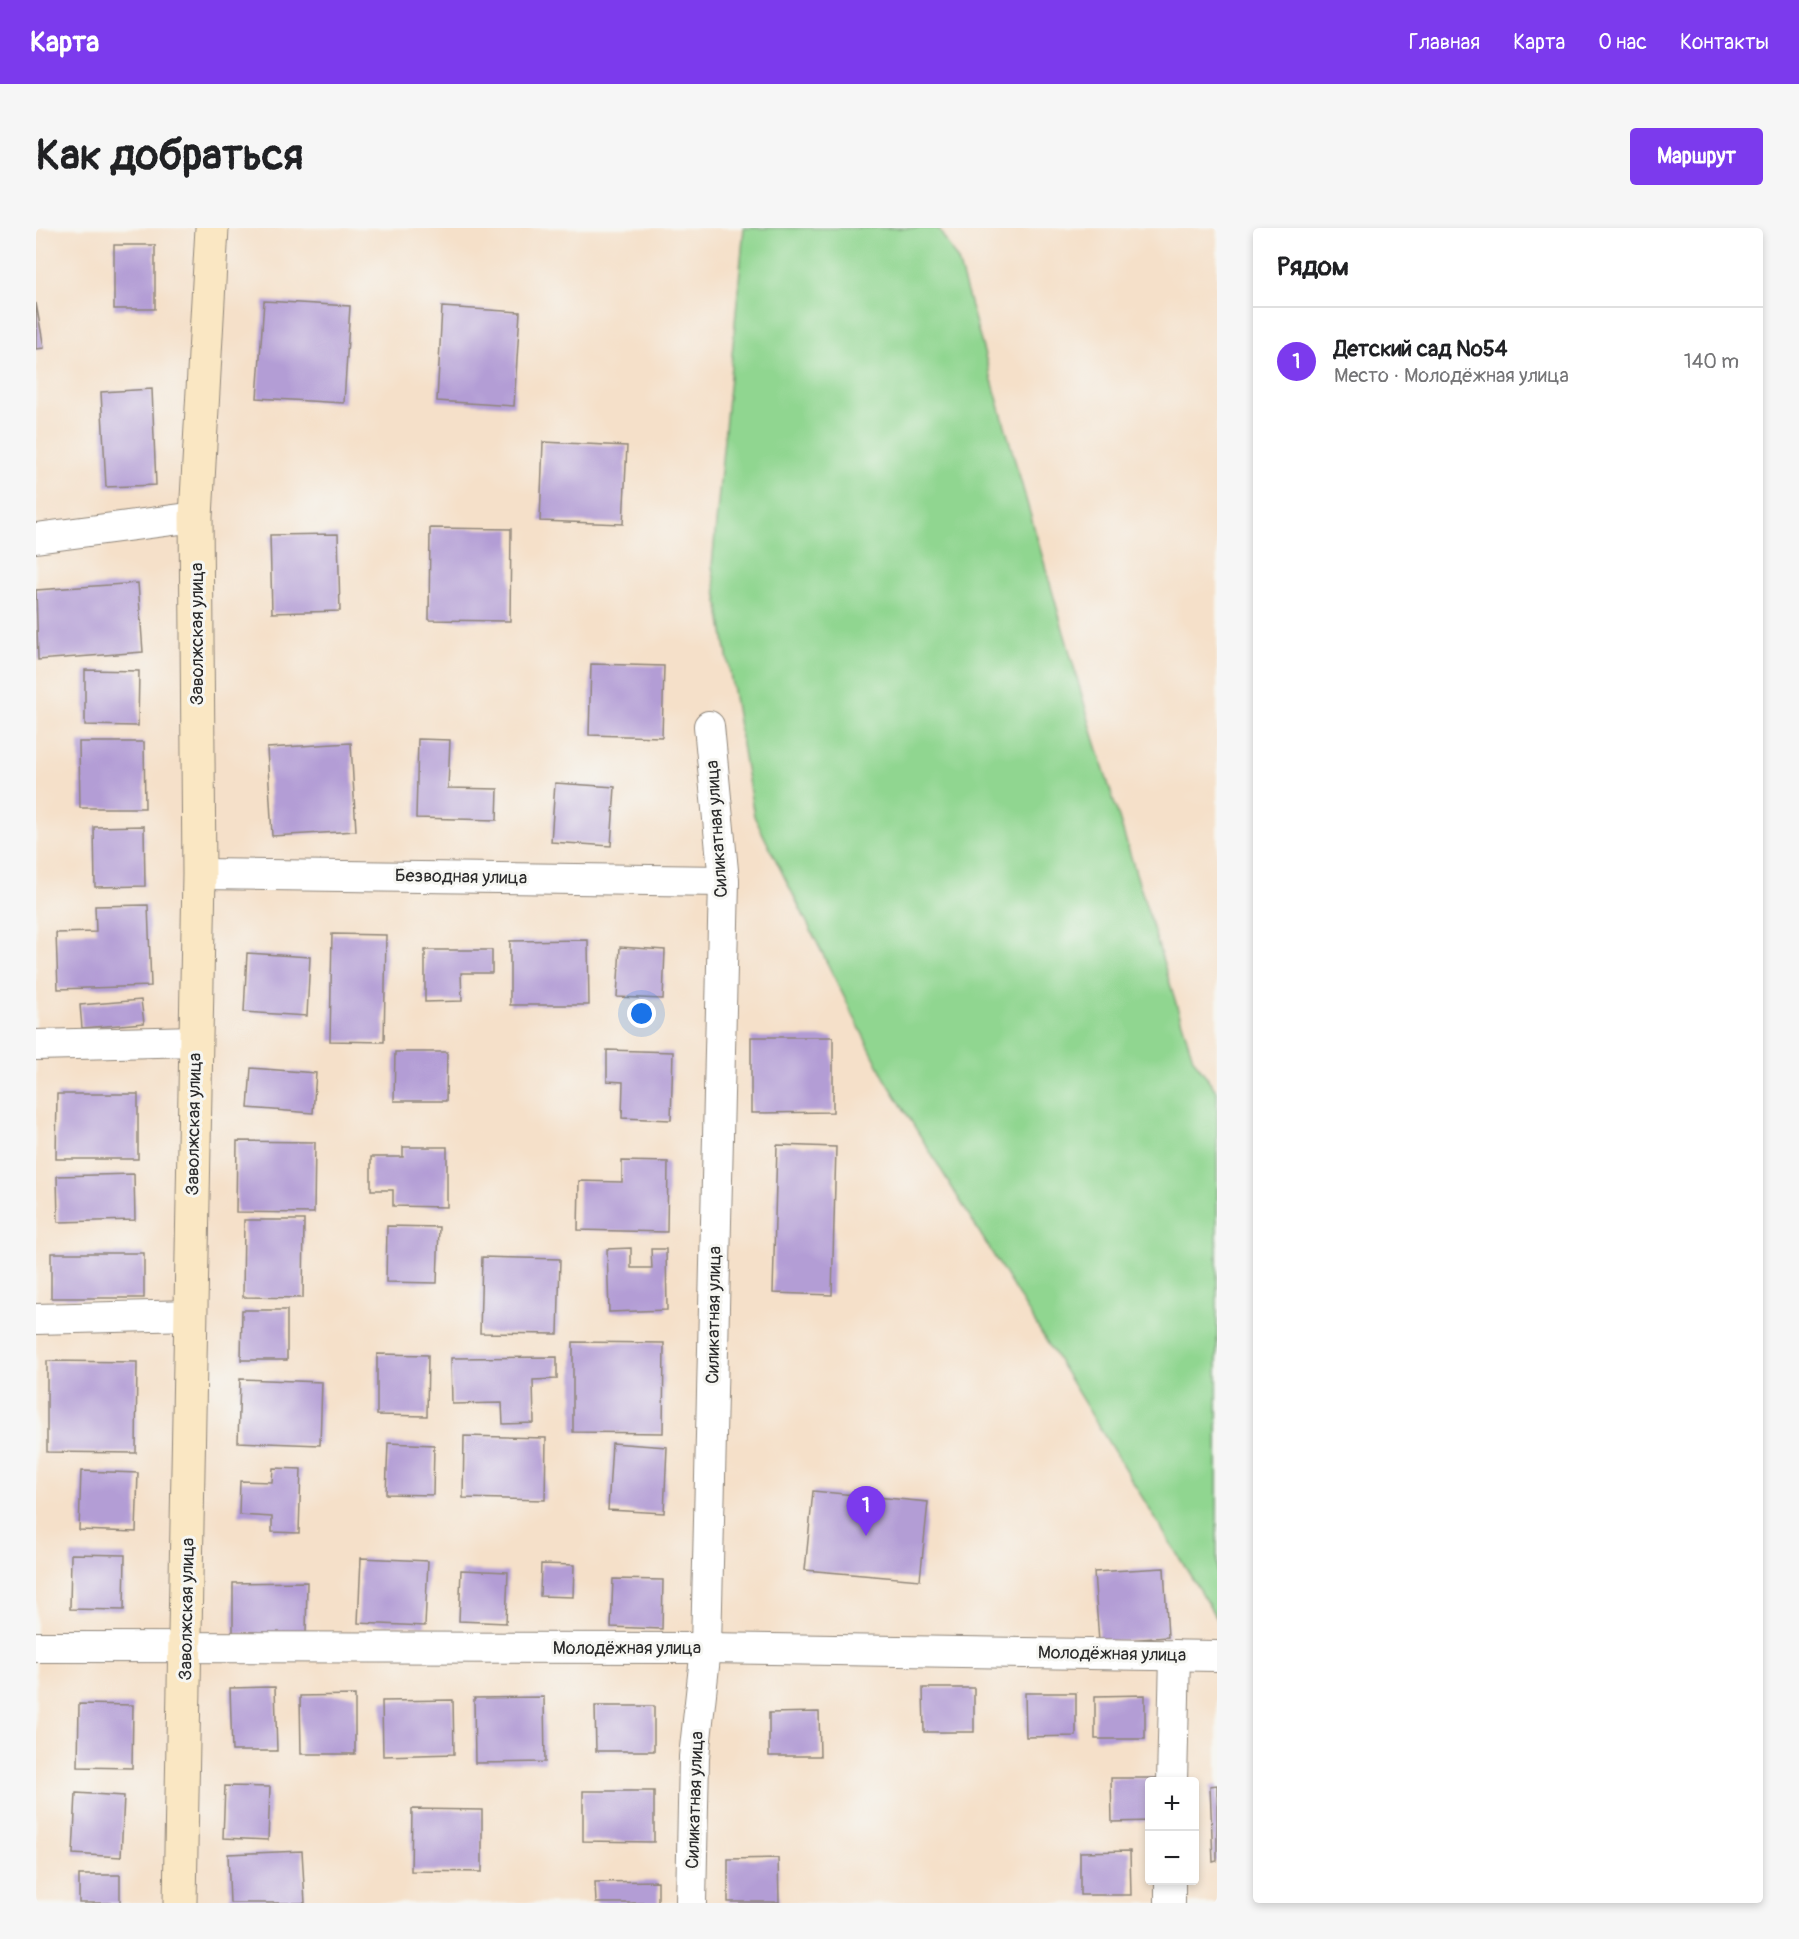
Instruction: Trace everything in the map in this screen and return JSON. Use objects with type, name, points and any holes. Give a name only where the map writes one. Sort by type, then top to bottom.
[{"type":"main road","name":"Заволжская улица","points":[[180,1903],[199,874],[196,517],[212,228]]},
{"type":"street","points":[[36,538],[196,517]]},
{"type":"street","name":"Силикатная улица","points":[[691,1903],[694,1757],[706,1648],[724,881],[709,726]]},
{"type":"street","name":"Безводная улица","points":[[199,874],[724,881]]},
{"type":"street","name":"Заволжская улица","points":[[36,1045],[196,1041]]},
{"type":"street","points":[[36,1319],[192,1315]]},
{"type":"street","name":"Молодёжная улица","points":[[36,1647],[706,1648],[1217,1656]]},
{"type":"street","points":[[1173,1777],[1175,1655]]},
{"type":"street","points":[[1170,1885],[1170,1903]]},
{"type":"green space","points":[[744,228],[938,228],[958,261],[1093,734],[1193,1058],[1217,1092],[1217,1619],[884,1077],[754,816],[712,566]]},
{"type":"building","points":[[114,245],[155,245],[155,309],[114,309]]},
{"type":"building","points":[[264,301],[350,306],[344,403],[257,398]]},
{"type":"building","points":[[36,303],[44,348],[36,349]]},
{"type":"building","points":[[442,307],[520,312],[514,406],[437,401]]},
{"type":"building","points":[[152,389],[156,485],[106,487],[101,392]]},
{"type":"building","points":[[543,442],[627,446],[623,524],[540,521]]},
{"type":"building","points":[[430,528],[511,529],[510,621],[429,620]]},
{"type":"building","points":[[338,534],[340,611],[272,613],[270,535]]},
{"type":"building","points":[[138,583],[143,652],[38,660],[36,590]]},
{"type":"building","points":[[591,664],[664,666],[662,737],[589,735]]},
{"type":"building","points":[[85,670],[139,671],[138,726],[85,725]]},
{"type":"building","points":[[418,739],[450,740],[448,788],[498,789],[497,820],[416,818]]},
{"type":"building","points":[[79,742],[144,742],[145,808],[80,808]]},
{"type":"building","points":[[351,743],[356,831],[272,836],[267,748]]},
{"type":"building","points":[[555,783],[615,787],[611,846],[551,842]]},
{"type":"building","points":[[144,826],[145,886],[95,887],[94,827]]},
{"type":"building","points":[[148,905],[151,986],[58,989],[56,933],[96,932],[95,906]]},
{"type":"building","points":[[332,934],[386,935],[384,1042],[330,1041]]},
{"type":"building","points":[[588,940],[589,1005],[510,1005],[510,941]]},
{"type":"building","points":[[620,947],[665,950],[663,999],[617,997]]},
{"type":"building","points":[[425,950],[492,950],[492,973],[461,973],[462,1001],[425,1002]]},
{"type":"building","points":[[247,953],[310,957],[307,1016],[244,1012]]},
{"type":"building","points":[[141,1000],[144,1023],[82,1028],[80,1005]]},
{"type":"building","points":[[751,1037],[833,1037],[833,1112],[751,1113]]},
{"type":"building","points":[[607,1050],[673,1052],[671,1120],[622,1118],[623,1082],[607,1081]]},
{"type":"building","points":[[395,1052],[447,1052],[446,1101],[394,1101]]},
{"type":"building","points":[[251,1068],[316,1073],[313,1113],[248,1108]]},
{"type":"building","points":[[57,1094],[138,1094],[138,1159],[56,1159]]},
{"type":"building","points":[[237,1141],[315,1142],[314,1213],[236,1212]]},
{"type":"building","points":[[777,1145],[836,1147],[832,1295],[773,1293]]},
{"type":"building","points":[[403,1147],[447,1147],[447,1207],[393,1206],[393,1190],[371,1190],[371,1157],[403,1157]]},
{"type":"building","points":[[622,1161],[668,1162],[667,1232],[578,1230],[579,1181],[622,1182]]},
{"type":"building","points":[[134,1174],[135,1220],[58,1222],[57,1176]]},
{"type":"building","points":[[244,1220],[304,1220],[303,1298],[243,1297]]},
{"type":"building","points":[[387,1226],[439,1227],[437,1283],[386,1282]]},
{"type":"building","points":[[631,1248],[631,1268],[652,1268],[651,1249],[666,1249],[667,1310],[609,1312],[607,1249]]},
{"type":"building","points":[[51,1253],[144,1253],[144,1298],[51,1298]]},
{"type":"building","points":[[482,1257],[560,1259],[558,1334],[480,1333]]},
{"type":"building","points":[[242,1310],[287,1310],[287,1360],[241,1360]]},
{"type":"building","points":[[573,1342],[664,1343],[663,1433],[573,1432]]},
{"type":"building","points":[[377,1354],[428,1355],[427,1416],[377,1415]]},
{"type":"building","points":[[557,1357],[557,1379],[533,1380],[534,1423],[503,1424],[502,1403],[452,1404],[451,1358]]},
{"type":"building","points":[[47,1361],[137,1362],[136,1453],[47,1452]]},
{"type":"building","points":[[240,1379],[322,1382],[320,1445],[238,1442]]},
{"type":"building","points":[[464,1436],[546,1438],[545,1500],[463,1498]]},
{"type":"building","points":[[388,1443],[434,1445],[433,1495],[386,1494]]},
{"type":"building","points":[[612,1443],[667,1447],[664,1513],[608,1510]]},
{"type":"building","points":[[273,1468],[301,1469],[299,1533],[272,1532],[272,1517],[239,1515],[240,1481],[272,1482]]},
{"type":"building","points":[[81,1471],[138,1473],[136,1532],[79,1530]]},
{"type":"building","points":[[813,1491],[928,1502],[920,1580],[805,1570]]},
{"type":"building","points":[[71,1554],[125,1555],[124,1610],[70,1609]]},
{"type":"building","points":[[361,1558],[428,1561],[425,1626],[358,1623]]},
{"type":"building","points":[[541,1564],[574,1565],[573,1597],[540,1596]]},
{"type":"building","points":[[1164,1568],[1168,1637],[1099,1642],[1094,1572]]},
{"type":"building","points":[[461,1570],[508,1572],[506,1623],[459,1621]]},
{"type":"building","points":[[613,1579],[663,1580],[662,1629],[611,1627]]},
{"type":"building","points":[[307,1582],[306,1634],[233,1634],[233,1583]]},
{"type":"building","points":[[275,1687],[277,1751],[232,1751],[230,1688]]},
{"type":"building","points":[[923,1688],[974,1688],[974,1732],[924,1732]]},
{"type":"building","points":[[1025,1693],[1076,1693],[1076,1736],[1026,1737]]},
{"type":"building","points":[[355,1695],[355,1754],[301,1754],[300,1696]]},
{"type":"building","points":[[1145,1695],[1145,1739],[1095,1739],[1095,1696]]},
{"type":"building","points":[[544,1697],[545,1762],[475,1763],[474,1698]]},
{"type":"building","points":[[453,1700],[454,1754],[383,1756],[382,1701]]},
{"type":"building","points":[[79,1704],[133,1705],[132,1768],[78,1767]]},
{"type":"building","points":[[595,1706],[654,1706],[654,1751],[596,1751]]},
{"type":"building","points":[[819,1712],[820,1756],[769,1756],[769,1713]]},
{"type":"building","points":[[1111,1778],[1145,1778],[1145,1821],[1112,1822]]},
{"type":"building","points":[[1217,1785],[1217,1861],[1213,1862],[1210,1786]]},
{"type":"building","points":[[225,1786],[270,1787],[268,1840],[223,1838]]},
{"type":"building","points":[[583,1791],[654,1791],[654,1842],[583,1841]]},
{"type":"building","points":[[76,1793],[124,1796],[121,1857],[73,1854]]},
{"type":"building","points":[[412,1809],[482,1810],[482,1872],[411,1871]]},
{"type":"building","points":[[302,1851],[305,1903],[230,1903],[228,1854]]},
{"type":"building","points":[[1130,1851],[1131,1895],[1080,1895],[1080,1852]]},
{"type":"building","points":[[778,1858],[779,1902],[728,1902],[728,1859]]},
{"type":"building","points":[[79,1875],[120,1875],[120,1903],[79,1903]]},
{"type":"building","points":[[658,1881],[658,1903],[596,1903],[595,1882]]},
{"type":"place","name":"Детский сад №54","points":[[866,1536]]}]
